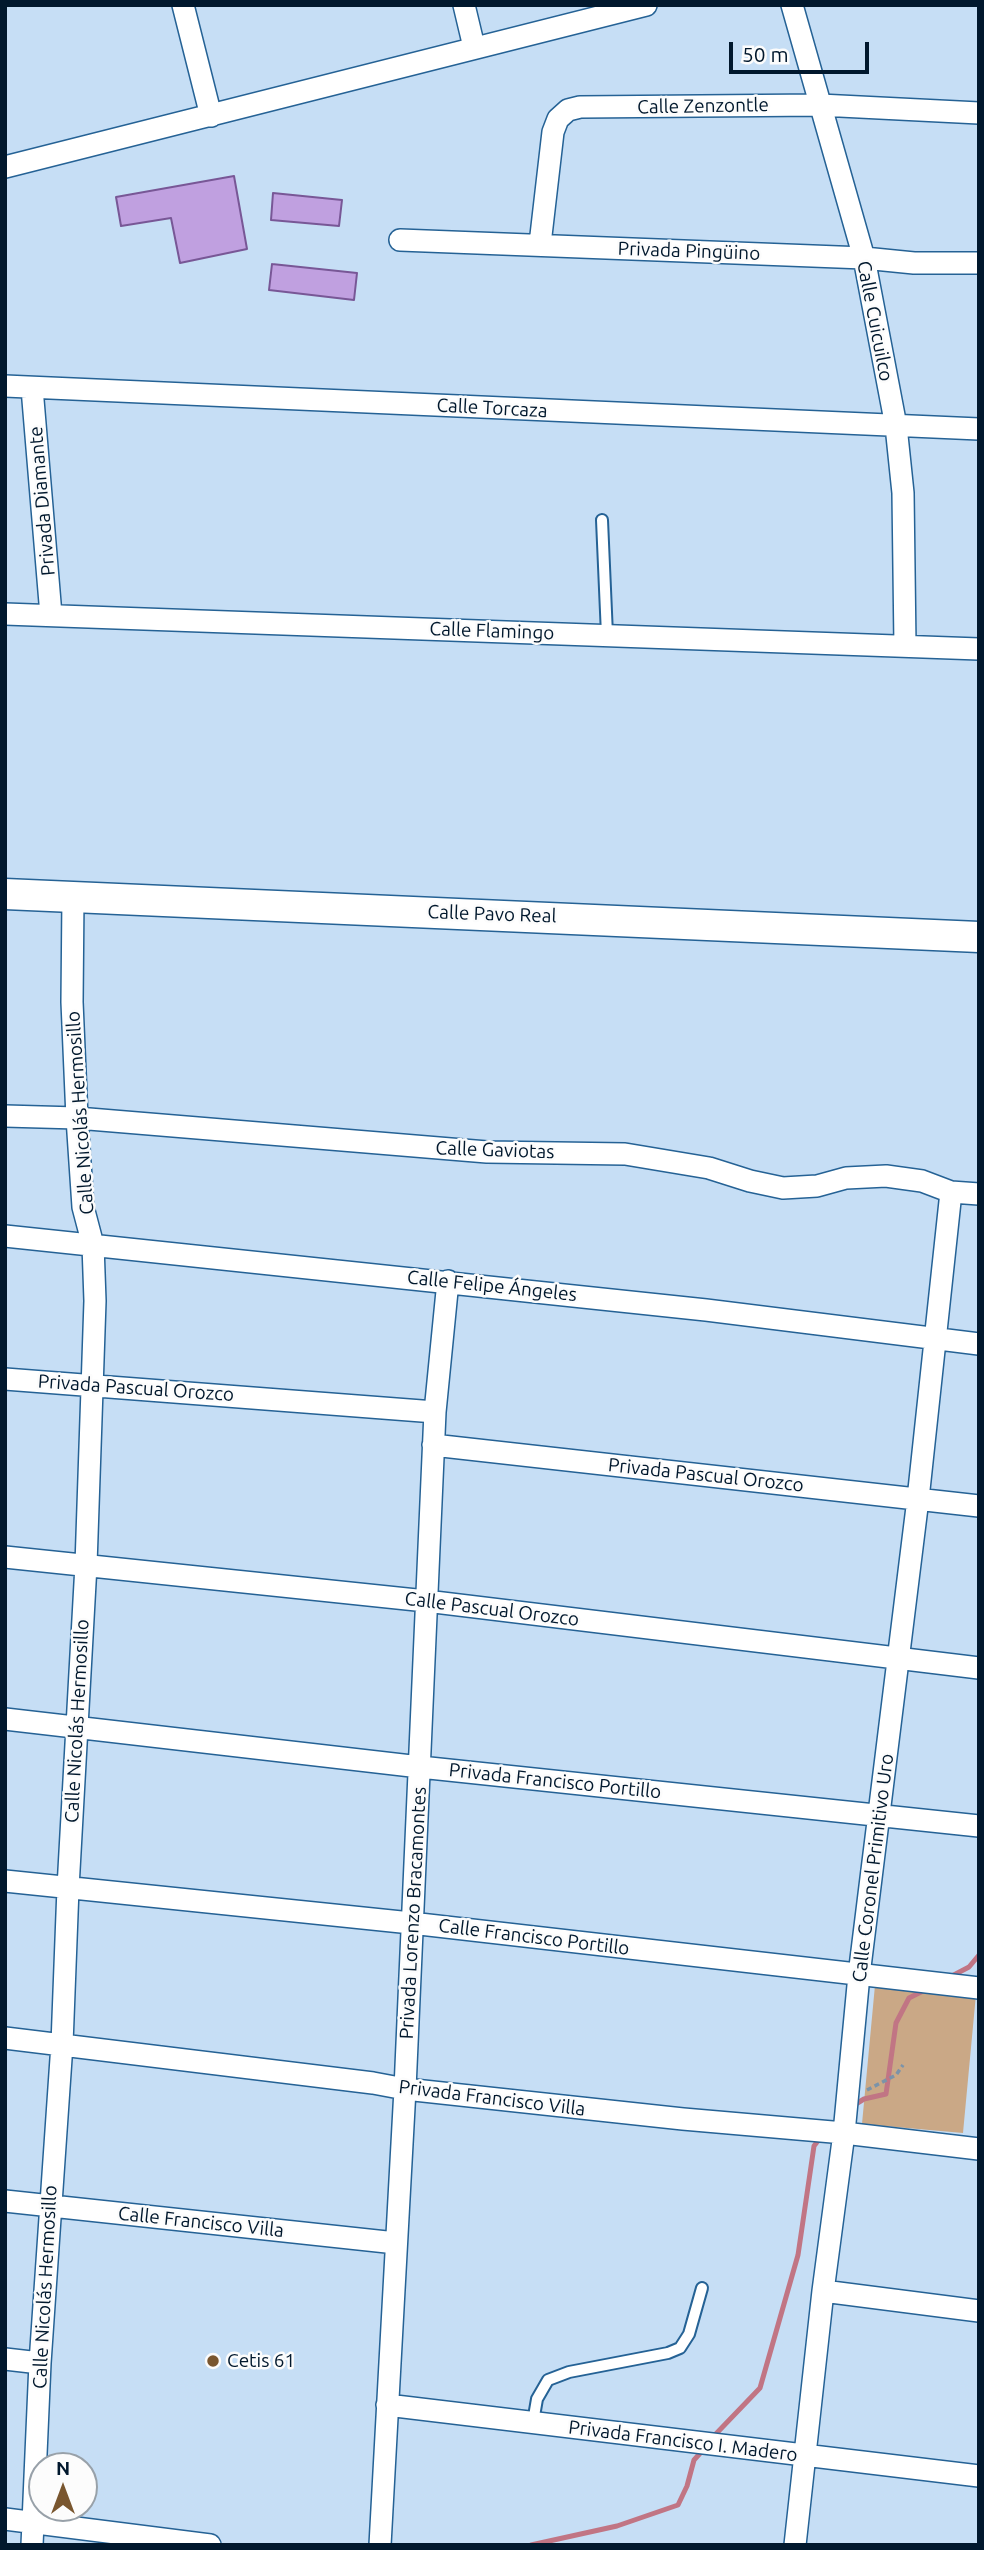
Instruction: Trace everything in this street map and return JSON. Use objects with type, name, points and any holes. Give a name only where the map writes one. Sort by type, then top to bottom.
[{"type":"street","points":[[183,5],[211,116]]},
{"type":"street","points":[[464,5],[474,47]]},
{"type":"street","name":"Calle Cuicuilco","points":[[792,5],[864,258],[896,426],[903,493],[905,646]]},
{"type":"street","points":[[5,167],[633,7]]},
{"type":"street","name":"Calle Zenzontle","points":[[540,244],[553,132],[558,118],[568,110],[580,107],[820,105],[979,113]]},
{"type":"street","name":"Privada Pingüino","points":[[400,240],[864,258],[914,263],[979,263]]},
{"type":"street","name":"Calle Torcaza","points":[[5,386],[979,429]]},
{"type":"street","name":"Privada Diamante","points":[[32,388],[51,615]]},
{"type":"street","name":"Calle Flamingo","points":[[5,614],[979,649]]},
{"type":"street","name":"Calle Pavo Real","points":[[5,894],[508,914],[979,937]]},
{"type":"street","name":"Calle Nicolás Hermosillo","points":[[36,2452],[62,2044],[86,1565],[92,1384],[93,1245],[83,1207],[77,1118],[72,1002],[73,897]]},
{"type":"street","name":"Calle Gaviotas","points":[[5,1116],[77,1118],[487,1152],[625,1154],[709,1168],[783,1188],[817,1186],[846,1178],[886,1176],[922,1181],[951,1192],[979,1194]]},
{"type":"street","name":"Calle Coronel Primitivo Uro","points":[[795,2545],[823,2291],[844,2133],[859,1975],[918,1499],[951,1192]]},
{"type":"street","name":"Calle Felipe Ángeles","points":[[5,1236],[448,1281],[979,1344]]},
{"type":"street","name":"Privada Lorenzo Bracamontes","points":[[380,2545],[405,2089],[433,1445],[448,1281]]},
{"type":"street","name":"Privada Pascual Orozco","points":[[5,1379],[435,1412]]},
{"type":"street","name":"Privada Pascual Orozco","points":[[433,1445],[979,1506]]},
{"type":"street","name":"Calle Pascual Orozco","points":[[5,1557],[426,1601],[979,1668]]},
{"type":"street","name":"Privada Francisco Portillo","points":[[5,1719],[420,1767],[979,1826]]},
{"type":"street","name":"Calle Francisco Portillo","points":[[5,1881],[411,1923],[979,1989]]},
{"type":"street","name":"Privada Francisco Villa","points":[[5,2038],[405,2089],[979,2149]]},
{"type":"street","name":"Calle Francisco Villa","points":[[5,2201],[396,2243]]},
{"type":"street","points":[[823,2291],[979,2311]]},
{"type":"street","points":[[5,2359],[40,2363]]},
{"type":"street","name":"Privada Francisco I. Madero","points":[[387,2406],[979,2476]]},
{"type":"street","points":[[5,2519],[28,2521]]},
{"type":"street","points":[[33,2522],[210,2545]]},
{"type":"street","name":"Calle Nicolás Hermosillo","points":[[32,2545],[33,2522]]},
{"type":"lane","points":[[602,520],[607,635]]},
{"type":"lane","points":[[533,2422],[537,2399],[548,2380],[569,2372],[668,2353],[680,2348],[689,2334],[702,2288]]},
{"type":"path","points":[[846,2099],[896,2076],[902,2065]]},
{"type":"shaded area","points":[[875,1985],[976,1994],[963,2133],[862,2124]]},
{"type":"building","points":[[234,176],[247,249],[180,263],[171,218],[121,226],[116,197]]},
{"type":"building","points":[[273,193],[342,200],[339,226],[271,220]]},
{"type":"building","points":[[272,264],[357,273],[354,300],[269,290]]},
{"type":"waterway","points":[[948,1978],[969,1967],[979,1955]]},
{"type":"waterway","points":[[851,2107],[864,2099],[886,2094],[896,2023],[909,1998],[927,1989]]},
{"type":"waterway","points":[[711,2439],[760,2388],[798,2255],[814,2146],[820,2138]]},
{"type":"waterway","points":[[531,2545],[617,2526],[678,2505],[687,2486],[694,2460],[703,2450]]},
{"type":"place","name":"Cetis 61","points":[[213,2361]]}]
